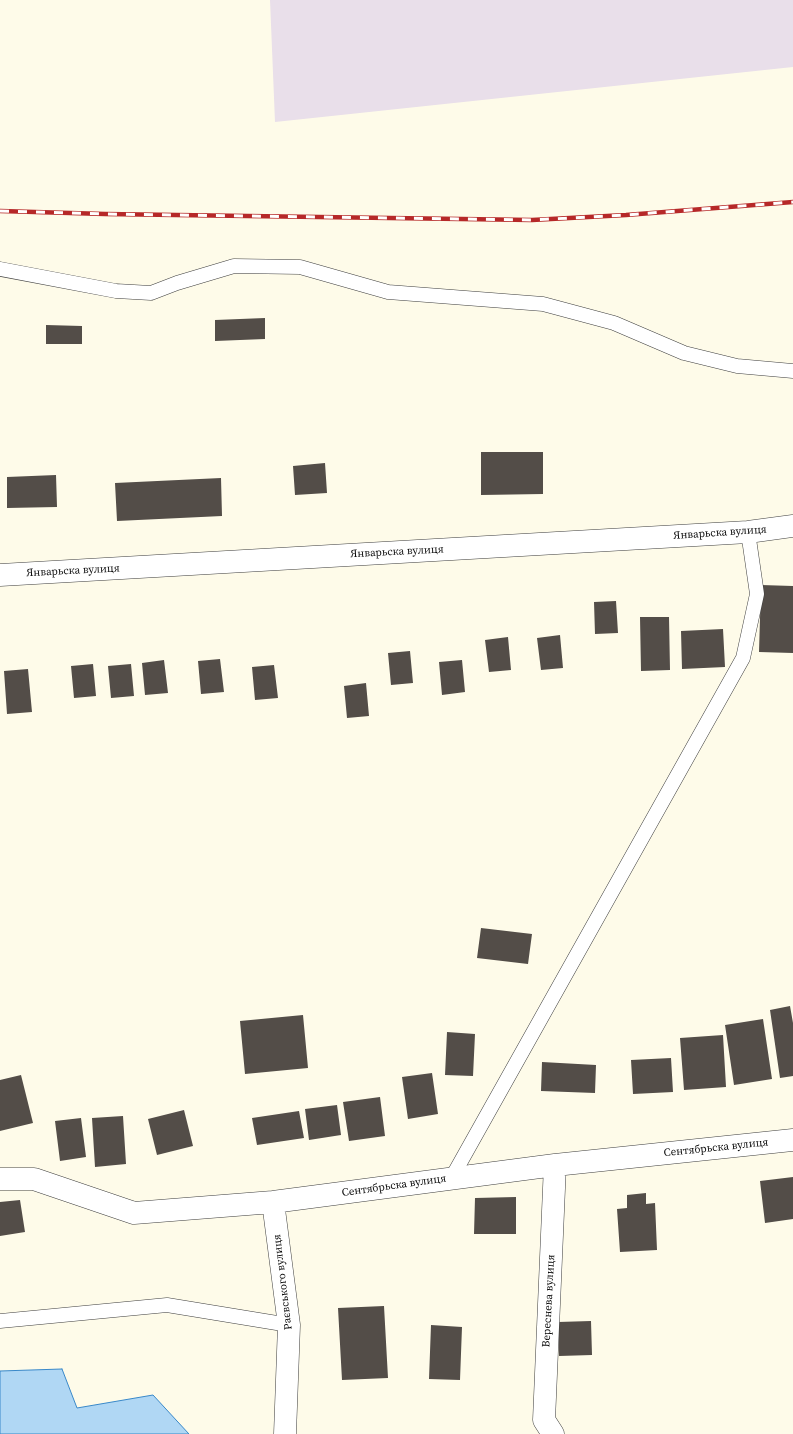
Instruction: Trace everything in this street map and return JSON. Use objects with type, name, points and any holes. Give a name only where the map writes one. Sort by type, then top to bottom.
[{"type":"street","name":"Январьска вулиця","points":[[0,575],[748,532],[793,526]]},
{"type":"street","name":"Сентябрьска вулиця","points":[[0,1179],[34,1179],[134,1213],[273,1202],[555,1165],[793,1140]]},
{"type":"street","name":"Вереснева вулиця","points":[[553,1434],[544,1420],[555,1165]]},
{"type":"street","name":"Раєвського вулиця","points":[[273,1202],[289,1325],[285,1434]]},
{"type":"lane","points":[[0,270],[116,291],[150,293],[177,283],[234,266],[300,267],[388,292],[543,304],[614,323],[684,353],[737,366],[793,371]]},
{"type":"lane","points":[[451,1179],[744,658],[757,594],[748,532]]},
{"type":"lane","points":[[0,1321],[167,1305],[289,1325]]},
{"type":"shaded area","points":[[270,0],[793,0],[793,67],[275,122]]},
{"type":"water","points":[[62,1369],[77,1408],[153,1395],[189,1434],[0,1434],[0,1371]]},
{"type":"building","points":[[265,318],[265,339],[215,341],[215,320]]},
{"type":"building","points":[[46,325],[82,326],[82,344],[46,344]]},
{"type":"building","points":[[481,452],[543,452],[543,494],[481,495]]},
{"type":"building","points":[[325,463],[327,493],[295,495],[293,466]]},
{"type":"building","points":[[56,475],[57,507],[7,508],[7,477]]},
{"type":"building","points":[[221,478],[222,516],[117,521],[115,483]]},
{"type":"building","points":[[761,585],[793,586],[793,653],[759,652]]},
{"type":"building","points":[[616,601],[618,633],[595,634],[594,602]]},
{"type":"building","points":[[640,617],[669,617],[670,670],[641,671]]},
{"type":"building","points":[[723,629],[725,667],[682,669],[681,631]]},
{"type":"building","points":[[560,635],[563,668],[541,670],[537,638]]},
{"type":"building","points":[[508,637],[511,670],[489,672],[485,640]]},
{"type":"building","points":[[410,651],[413,683],[391,685],[388,653]]},
{"type":"building","points":[[220,659],[224,692],[201,694],[198,661]]},
{"type":"building","points":[[164,660],[168,693],[145,695],[142,663]]},
{"type":"building","points":[[462,660],[465,692],[442,695],[439,662]]},
{"type":"building","points":[[93,664],[96,696],[74,698],[71,666]]},
{"type":"building","points":[[131,664],[134,696],[111,698],[108,666]]},
{"type":"building","points":[[274,665],[278,698],[255,700],[252,667]]},
{"type":"building","points":[[28,669],[32,712],[7,714],[4,671]]},
{"type":"building","points":[[366,683],[369,716],[347,718],[344,686]]},
{"type":"building","points":[[481,928],[532,934],[528,964],[477,958]]},
{"type":"building","points":[[790,1006],[793,1023],[793,1076],[780,1078],[770,1010]]},
{"type":"building","points":[[303,1015],[308,1068],[245,1074],[240,1021]]},
{"type":"building","points":[[763,1019],[772,1079],[734,1085],[725,1025]]},
{"type":"building","points":[[447,1032],[475,1034],[473,1076],[445,1075]]},
{"type":"building","points":[[723,1035],[726,1087],[684,1090],[680,1038]]},
{"type":"building","points":[[671,1058],[673,1092],[633,1094],[631,1060]]},
{"type":"building","points":[[542,1062],[596,1065],[595,1093],[541,1091]]},
{"type":"building","points":[[432,1073],[438,1114],[408,1119],[402,1077]]},
{"type":"building","points":[[21,1075],[33,1123],[0,1131],[0,1080]]},
{"type":"building","points":[[380,1097],[385,1136],[349,1141],[343,1102]]},
{"type":"building","points":[[337,1105],[341,1135],[309,1140],[305,1109]]},
{"type":"building","points":[[184,1110],[193,1146],[157,1155],[148,1119]]},
{"type":"building","points":[[299,1111],[304,1138],[257,1145],[252,1118]]},
{"type":"building","points":[[123,1116],[126,1164],[95,1167],[92,1118]]},
{"type":"building","points":[[81,1118],[86,1157],[60,1161],[55,1121]]},
{"type":"building","points":[[793,1177],[793,1219],[765,1223],[760,1181]]},
{"type":"building","points":[[646,1193],[646,1204],[655,1203],[657,1250],[620,1252],[617,1209],[627,1208],[627,1195]]},
{"type":"building","points":[[516,1197],[516,1234],[474,1234],[475,1198]]},
{"type":"building","points":[[20,1200],[25,1232],[0,1236],[0,1202]]},
{"type":"building","points":[[384,1306],[388,1378],[342,1380],[338,1308]]},
{"type":"building","points":[[591,1321],[592,1355],[559,1356],[558,1322]]},
{"type":"building","points":[[431,1325],[462,1327],[460,1380],[429,1379]]},
{"type":"railway","points":[[0,211],[105,214],[532,220],[626,215],[793,202]]}]
